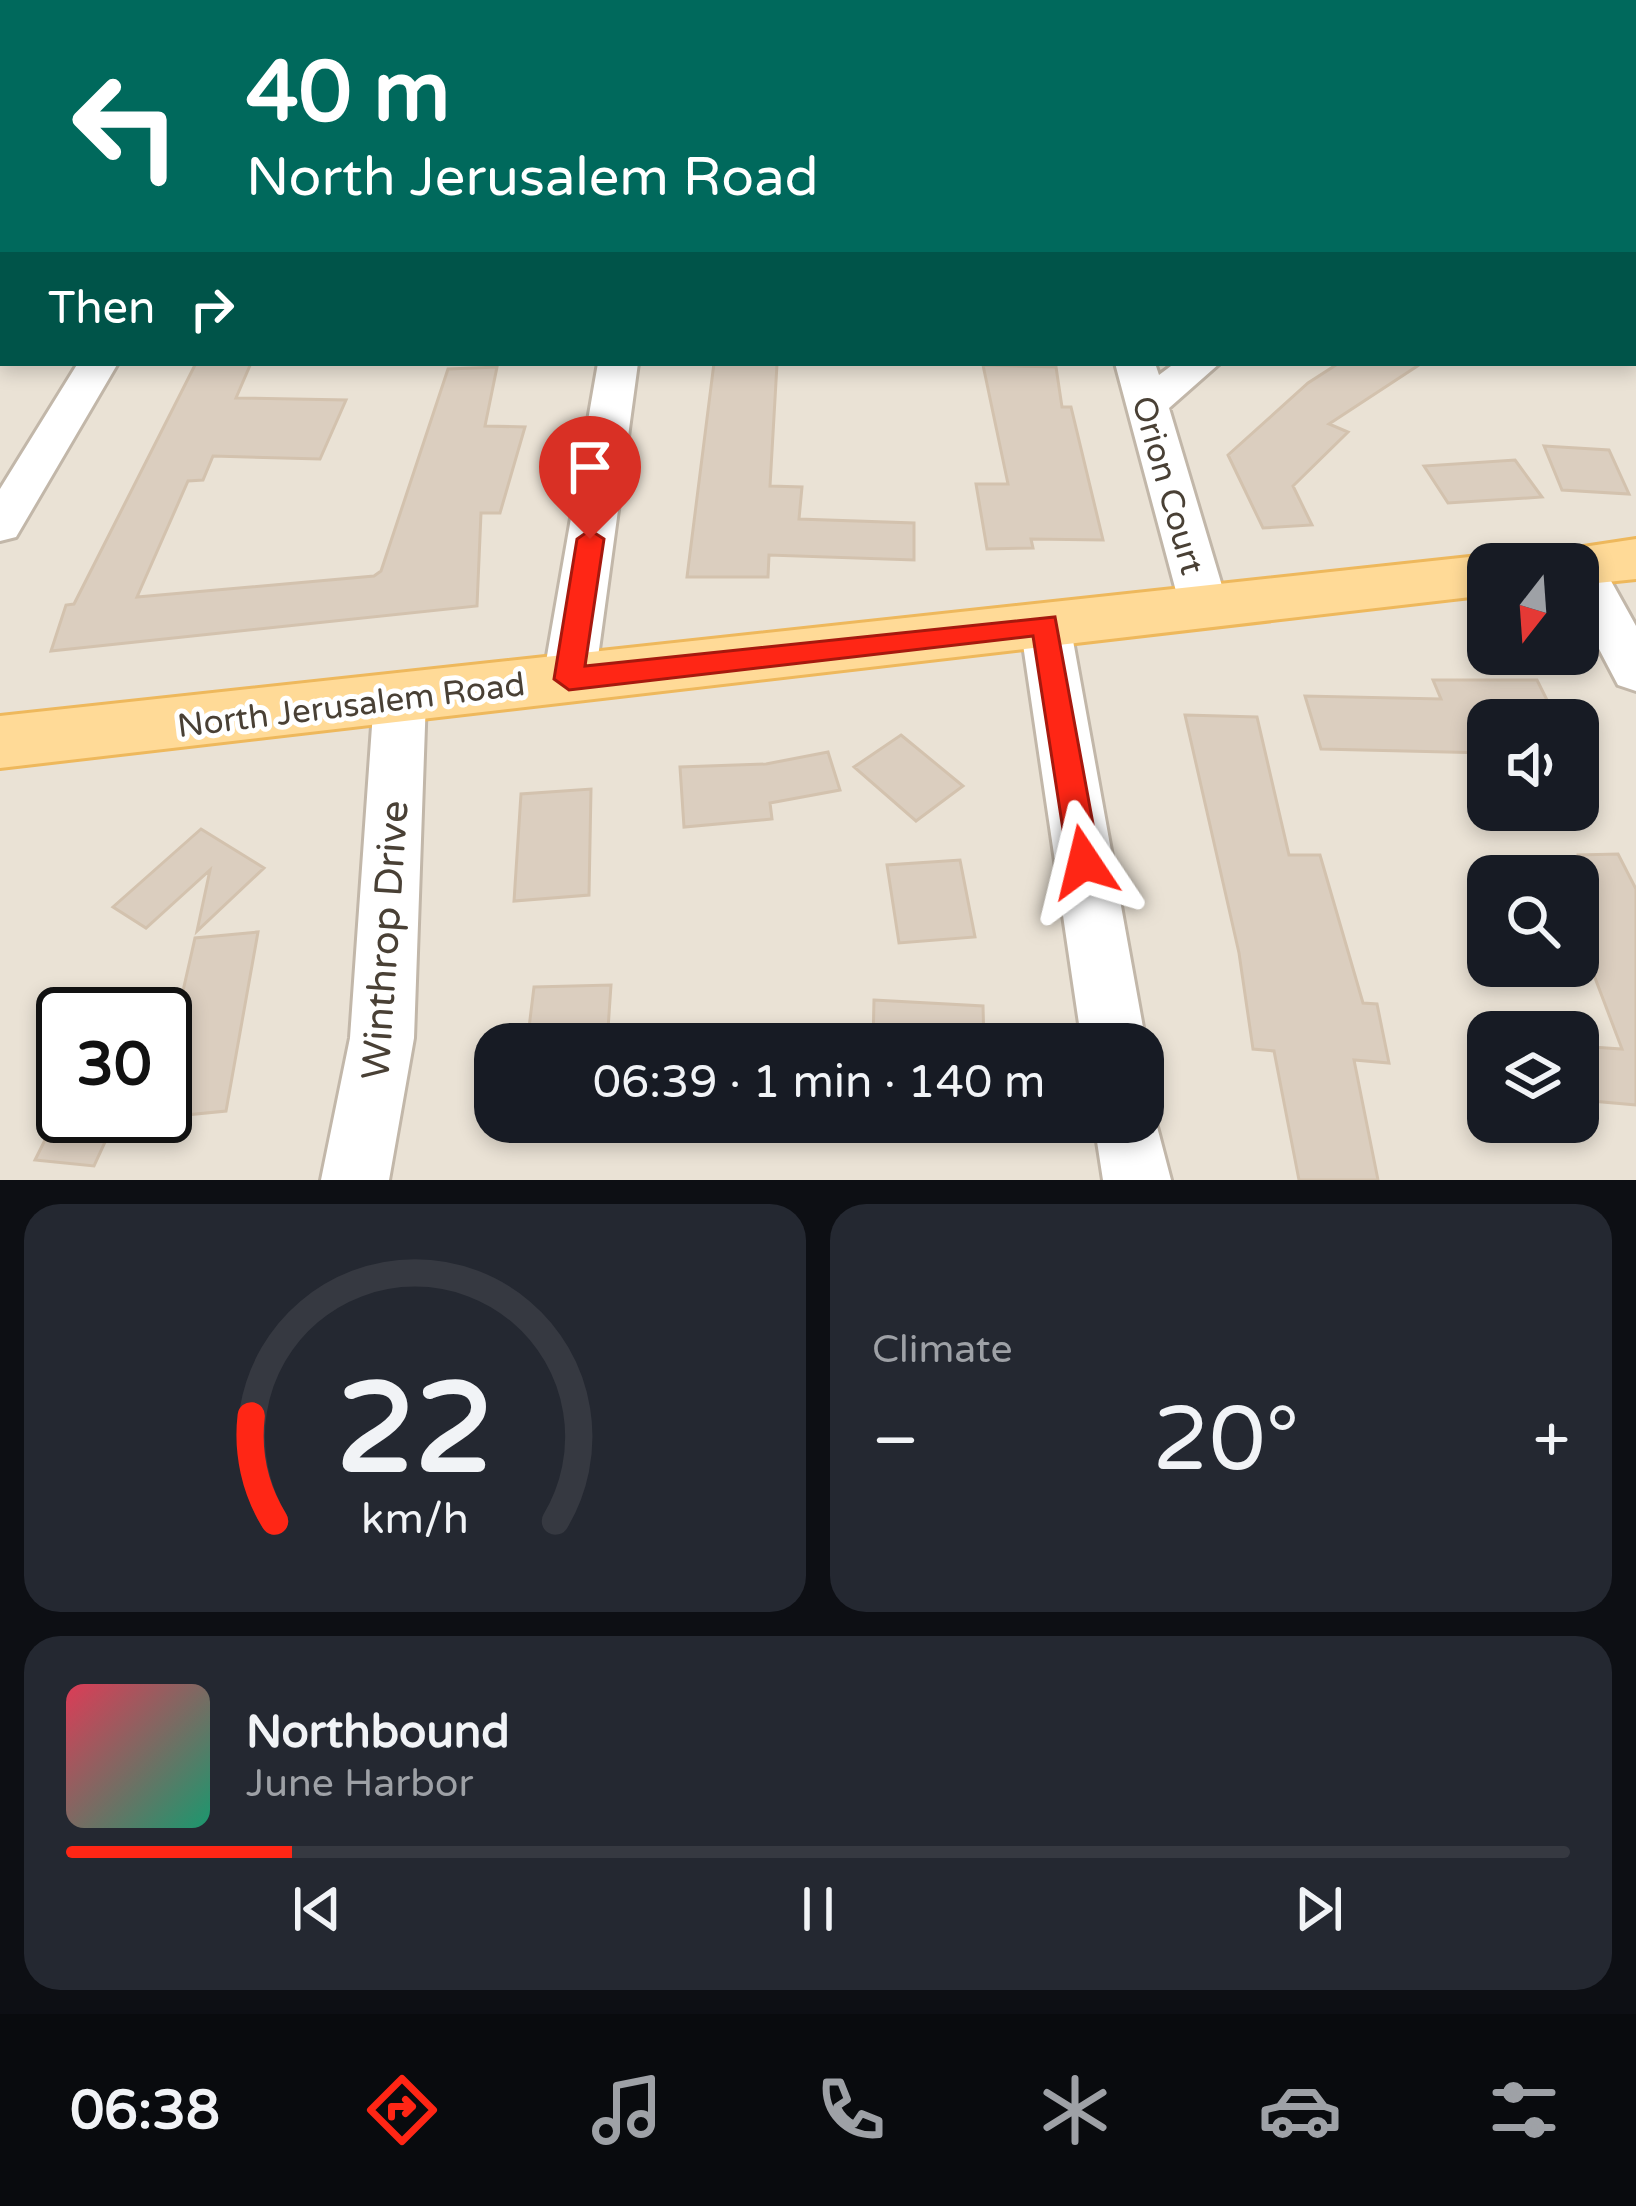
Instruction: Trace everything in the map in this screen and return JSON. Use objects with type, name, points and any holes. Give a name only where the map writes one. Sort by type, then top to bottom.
[{"type":"main road","points":[[1599,563],[1636,559]]},
{"type":"main road","name":"North Jerusalem Road","points":[[0,742],[1467,577]]},
{"type":"street","points":[[0,526],[96,366]]},
{"type":"street","points":[[569,679],[618,366]]},
{"type":"street","points":[[1141,384],[1192,366]]},
{"type":"street","name":"Orion Court","points":[[1141,384],[1204,606]]},
{"type":"street","points":[[1599,604],[1636,672]]},
{"type":"street","points":[[1045,624],[1111,1023]]},
{"type":"street","name":"Winthrop Drive","points":[[355,1180],[382,1038],[400,698]]},
{"type":"street","points":[[1131,1143],[1137,1180]]},
{"type":"shaded area","points":[[0,366],[1636,366],[1636,1180],[0,1180]]},
{"type":"building","points":[[194,366],[250,366],[236,398],[346,400],[320,459],[213,456],[203,480],[188,481],[137,597],[374,576],[381,571],[448,369],[497,367],[485,426],[525,427],[500,513],[481,513],[477,606],[51,651],[66,605],[74,604]]},
{"type":"building","points":[[714,366],[777,366],[770,486],[802,487],[799,519],[914,523],[914,560],[769,555],[768,577],[687,577]]},
{"type":"building","points":[[983,366],[1056,367],[1062,407],[1071,407],[1103,540],[1031,539],[1033,548],[987,549],[976,484],[1008,484]]},
{"type":"building","points":[[1334,366],[1417,366],[1329,424],[1348,432],[1293,486],[1312,525],[1263,528],[1228,455],[1308,383]]},
{"type":"building","points":[[1544,446],[1609,450],[1629,494],[1562,490]]},
{"type":"building","points":[[1515,460],[1542,497],[1448,503],[1424,466]]},
{"type":"building","points":[[1433,680],[1537,680],[1546,699],[1467,699],[1467,752],[1321,749],[1305,696],[1441,699]]},
{"type":"building","points":[[1185,715],[1257,717],[1289,855],[1320,855],[1363,1003],[1377,1004],[1389,1063],[1354,1060],[1378,1180],[1299,1180],[1274,1051],[1253,1049],[1239,953]]},
{"type":"building","points":[[901,735],[963,786],[916,821],[854,767]]},
{"type":"building","points":[[828,752],[840,790],[770,803],[772,819],[684,827],[680,767],[766,764]]},
{"type":"building","points":[[591,789],[589,895],[514,901],[521,794]]},
{"type":"building","points":[[201,829],[264,868],[197,931],[210,870],[146,928],[113,907]]},
{"type":"building","points":[[1618,854],[1636,889],[1636,1105],[1599,1102],[1599,1047],[1622,1049],[1598,987],[1599,855],[1578,855]]},
{"type":"building","points":[[960,860],[975,937],[899,943],[887,865]]},
{"type":"building","points":[[258,932],[226,1111],[192,1114],[192,987],[184,987],[195,938]]},
{"type":"building","points":[[611,985],[608,1023],[530,1023],[534,987]]},
{"type":"building","points":[[874,1000],[983,1006],[983,1023],[873,1023]]},
{"type":"building","points":[[44,1143],[105,1143],[94,1166],[35,1160]]},
{"type":"route","points":[[590,539],[569,679],[1045,624],[1084,862]]}]
